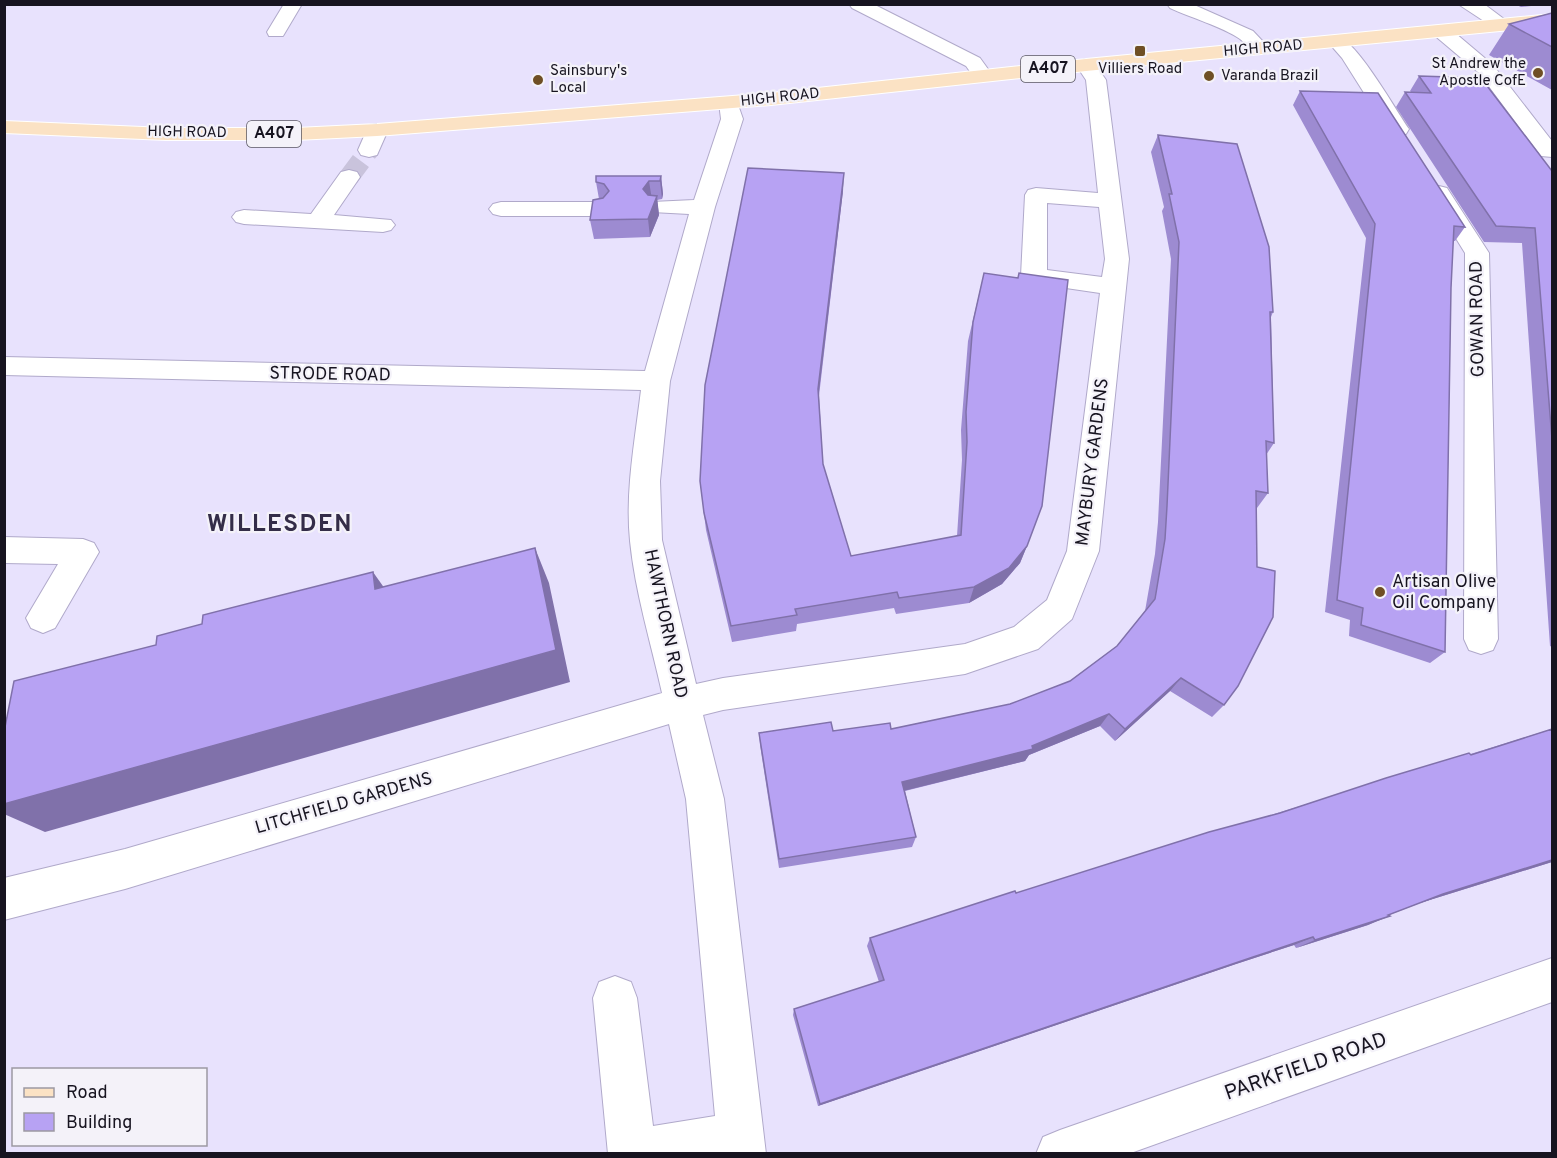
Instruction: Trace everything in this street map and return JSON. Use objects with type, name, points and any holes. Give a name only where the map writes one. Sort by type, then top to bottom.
[{"type":"main road","name":"HIGH ROAD","points":[[5,127],[166,134],[296,134],[373,140],[1086,65],[1552,20]]},
{"type":"street","points":[[276,32],[293,4]]},
{"type":"street","points":[[858,4],[973,62],[983,76]]},
{"type":"street","points":[[1176,4],[1246,35],[1260,49]]},
{"type":"street","points":[[1467,4],[1484,11],[1503,25]]},
{"type":"street","points":[[1441,31],[1486,69],[1549,151]]},
{"type":"street","name":"GOWAN ROAD","points":[[1337,42],[1349,54],[1477,253],[1481,639]]},
{"type":"street","name":"MAYBURY GARDENS","points":[[682,705],[723,694],[965,659],[1026,638],[1060,609],[1083,551],[1117,259],[1096,80],[1086,65]]},
{"type":"street","name":"HAWTHORN ROAD","points":[[729,103],[732,119],[704,207],[656,381],[645,481],[646,540],[653,580],[705,799],[741,1145]]},
{"type":"street","points":[[318,221],[349,177]]},
{"type":"street","points":[[1109,201],[1036,195],[1034,276],[1113,287]]},
{"type":"street","points":[[660,207],[704,207]]},
{"type":"street","points":[[501,209],[598,209]]},
{"type":"street","points":[[244,217],[383,225]]},
{"type":"street","name":"STRODE ROAD","points":[[4,366],[656,381]]},
{"type":"street","points":[[4,550],[83,552],[43,618]]},
{"type":"street","name":"LITCHFIELD GARDENS","points":[[4,899],[125,868],[639,715],[682,705]]},
{"type":"street","name":"PARKFIELD ROAD","points":[[1060,1154],[1552,980]]},
{"type":"street","points":[[615,998],[632,1153],[741,1145]]},
{"type":"building","points":[[1552,13],[1552,47],[1509,24]]},
{"type":"building","points":[[1419,76],[1481,78],[1552,171],[1552,439],[1535,228],[1496,226],[1405,92],[1431,93]]},
{"type":"building","points":[[1300,91],[1378,93],[1465,227],[1454,226],[1451,288],[1445,652],[1361,625],[1363,608],[1337,600],[1375,224]]},
{"type":"building","points":[[1158,135],[1237,144],[1269,247],[1273,312],[1270,312],[1274,443],[1266,441],[1268,493],[1256,491],[1257,567],[1275,571],[1273,617],[1238,686],[1224,705],[1181,678],[1125,729],[1109,714],[1032,746],[1033,749],[902,782],[916,837],[779,859],[759,733],[831,722],[833,731],[890,723],[891,729],[1010,704],[1070,681],[1117,646],[1155,599],[1165,539],[1179,242],[1169,194],[1172,194]]},
{"type":"building","points":[[748,168],[844,173],[818,389],[823,464],[851,556],[961,535],[967,442],[966,412],[973,322],[984,273],[1018,278],[1019,273],[1068,280],[1042,506],[1027,546],[1009,568],[974,587],[899,598],[897,592],[795,609],[797,615],[731,626],[704,513],[700,481],[705,385]]},
{"type":"building","points":[[596,176],[661,176],[660,181],[649,181],[643,189],[648,195],[657,196],[648,219],[590,220],[593,200],[603,198],[609,191],[604,184],[596,182]]},
{"type":"building","points":[[535,548],[556,650],[4,804],[4,732],[14,681],[156,645],[157,636],[202,624],[203,615],[373,572],[375,589]]},
{"type":"building","points":[[1552,729],[1552,860],[1443,894],[1388,915],[1390,916],[1315,940],[1313,937],[820,1104],[794,1009],[884,980],[870,938],[1015,891],[1016,893],[1209,832],[1280,813],[1386,778],[1469,753],[1471,755]]},
{"type":"tunnel","points":[[349,177],[369,150]]},
{"type":"place","name":"Villiers Road","points":[[1140,51]]},
{"type":"place","name":"St Andrew the Apostle CofE","points":[[1538,73]]},
{"type":"place","name":"Varanda Brazil","points":[[1209,76]]},
{"type":"place","name":"Sainsbury's Local","points":[[538,80]]},
{"type":"place","name":"Artisan Olive Oil Company","points":[[1380,592]]},
{"type":"district","name":"WILLESDEN","points":[[280,525]]}]
